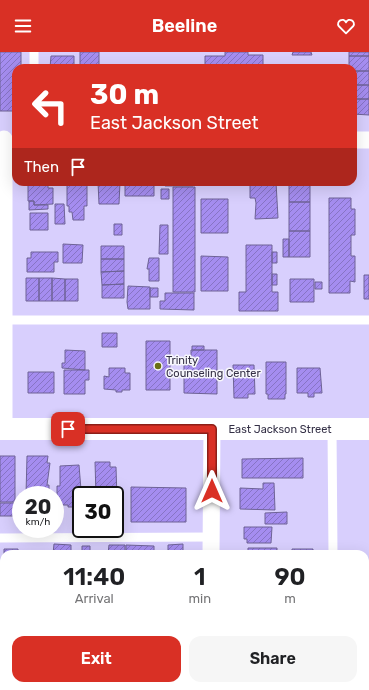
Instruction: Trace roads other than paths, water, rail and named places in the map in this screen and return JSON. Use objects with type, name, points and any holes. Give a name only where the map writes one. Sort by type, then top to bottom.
[{"type":"main road","name":"East Jackson Street","points":[[2,429],[369,429]]},
{"type":"street","points":[[2,429],[7,139]]},
{"type":"street","points":[[357,140],[369,140]]},
{"type":"street","points":[[211,550],[212,429]]},
{"type":"lane","points":[[34,52],[34,64]]},
{"type":"lane","points":[[4,320],[369,320]]},
{"type":"lane","points":[[332,429],[333,550]]},
{"type":"lane","points":[[0,538],[211,537]]},
{"type":"place","name":"Trinity Counseling Center","points":[[158,366]]}]
